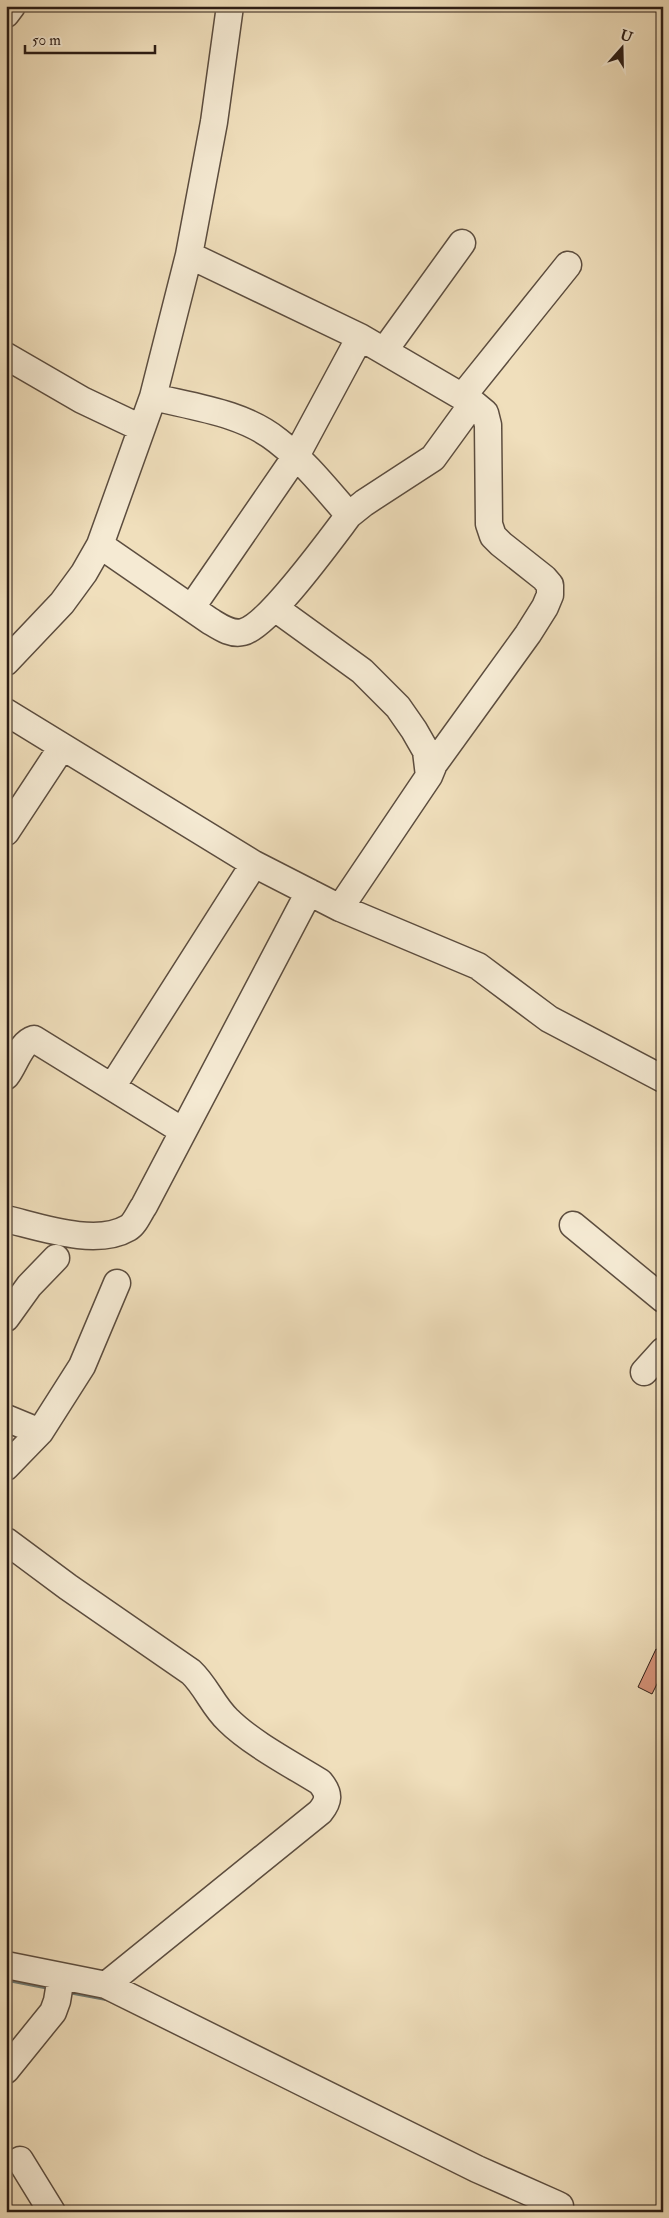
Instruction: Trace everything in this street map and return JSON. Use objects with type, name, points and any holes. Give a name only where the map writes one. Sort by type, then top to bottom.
[{"type":"street","points":[[6,14],[12,6]]},
{"type":"street","points":[[6,662],[62,603],[84,573],[100,544],[153,397],[190,255],[214,122],[230,6]]},
{"type":"street","points":[[384,351],[462,243]]},
{"type":"street","points":[[190,255],[360,337],[468,400],[485,413],[488,425],[488,524],[493,536],[550,585],[550,595],[545,607],[528,634],[434,764],[428,776],[340,908]]},
{"type":"street","points":[[100,544],[228,631],[240,633],[253,629],[275,608],[349,516],[364,503],[433,458],[468,400],[568,265]]},
{"type":"street","points":[[192,607],[296,456],[360,337]]},
{"type":"street","points":[[6,356],[82,400],[141,428]]},
{"type":"street","points":[[153,397],[228,416],[254,425],[277,439],[296,456],[349,516]]},
{"type":"street","points":[[275,608],[362,671],[398,707],[426,751],[428,776]]},
{"type":"street","points":[[6,712],[254,864],[340,908],[478,966],[549,1019],[663,1079]]},
{"type":"street","points":[[6,832],[62,747]]},
{"type":"street","points":[[112,1087],[254,864]]},
{"type":"street","points":[[6,1219],[64,1233],[88,1235],[116,1233],[130,1227],[144,1206],[308,892]]},
{"type":"street","points":[[6,1076],[24,1046],[34,1038],[183,1131]]},
{"type":"street","points":[[573,1225],[663,1299]]},
{"type":"street","points":[[6,1318],[30,1286],[56,1258]]},
{"type":"street","points":[[6,1467],[40,1432],[82,1366],[117,1283]]},
{"type":"street","points":[[644,1372],[663,1351]]},
{"type":"street","points":[[6,1418],[40,1432]]},
{"type":"street","points":[[6,1541],[68,1587],[191,1672],[199,1680],[217,1708],[237,1729],[320,1782],[326,1789],[328,1796],[327,1803],[320,1812],[106,1985]]},
{"type":"street","points":[[6,1965],[60,1986],[106,1985],[562,2210]]},
{"type":"street","points":[[6,2070],[53,2012],[60,1986]]},
{"type":"street","points":[[20,2160],[52,2212]]},
{"type":"building","points":[[656,1649],[663,1652],[663,1672],[652,1694],[638,1687]]},
{"type":"waterway","points":[[6,1979],[52,1988]]},
{"type":"waterway","points":[[66,1991],[109,1999]]}]
